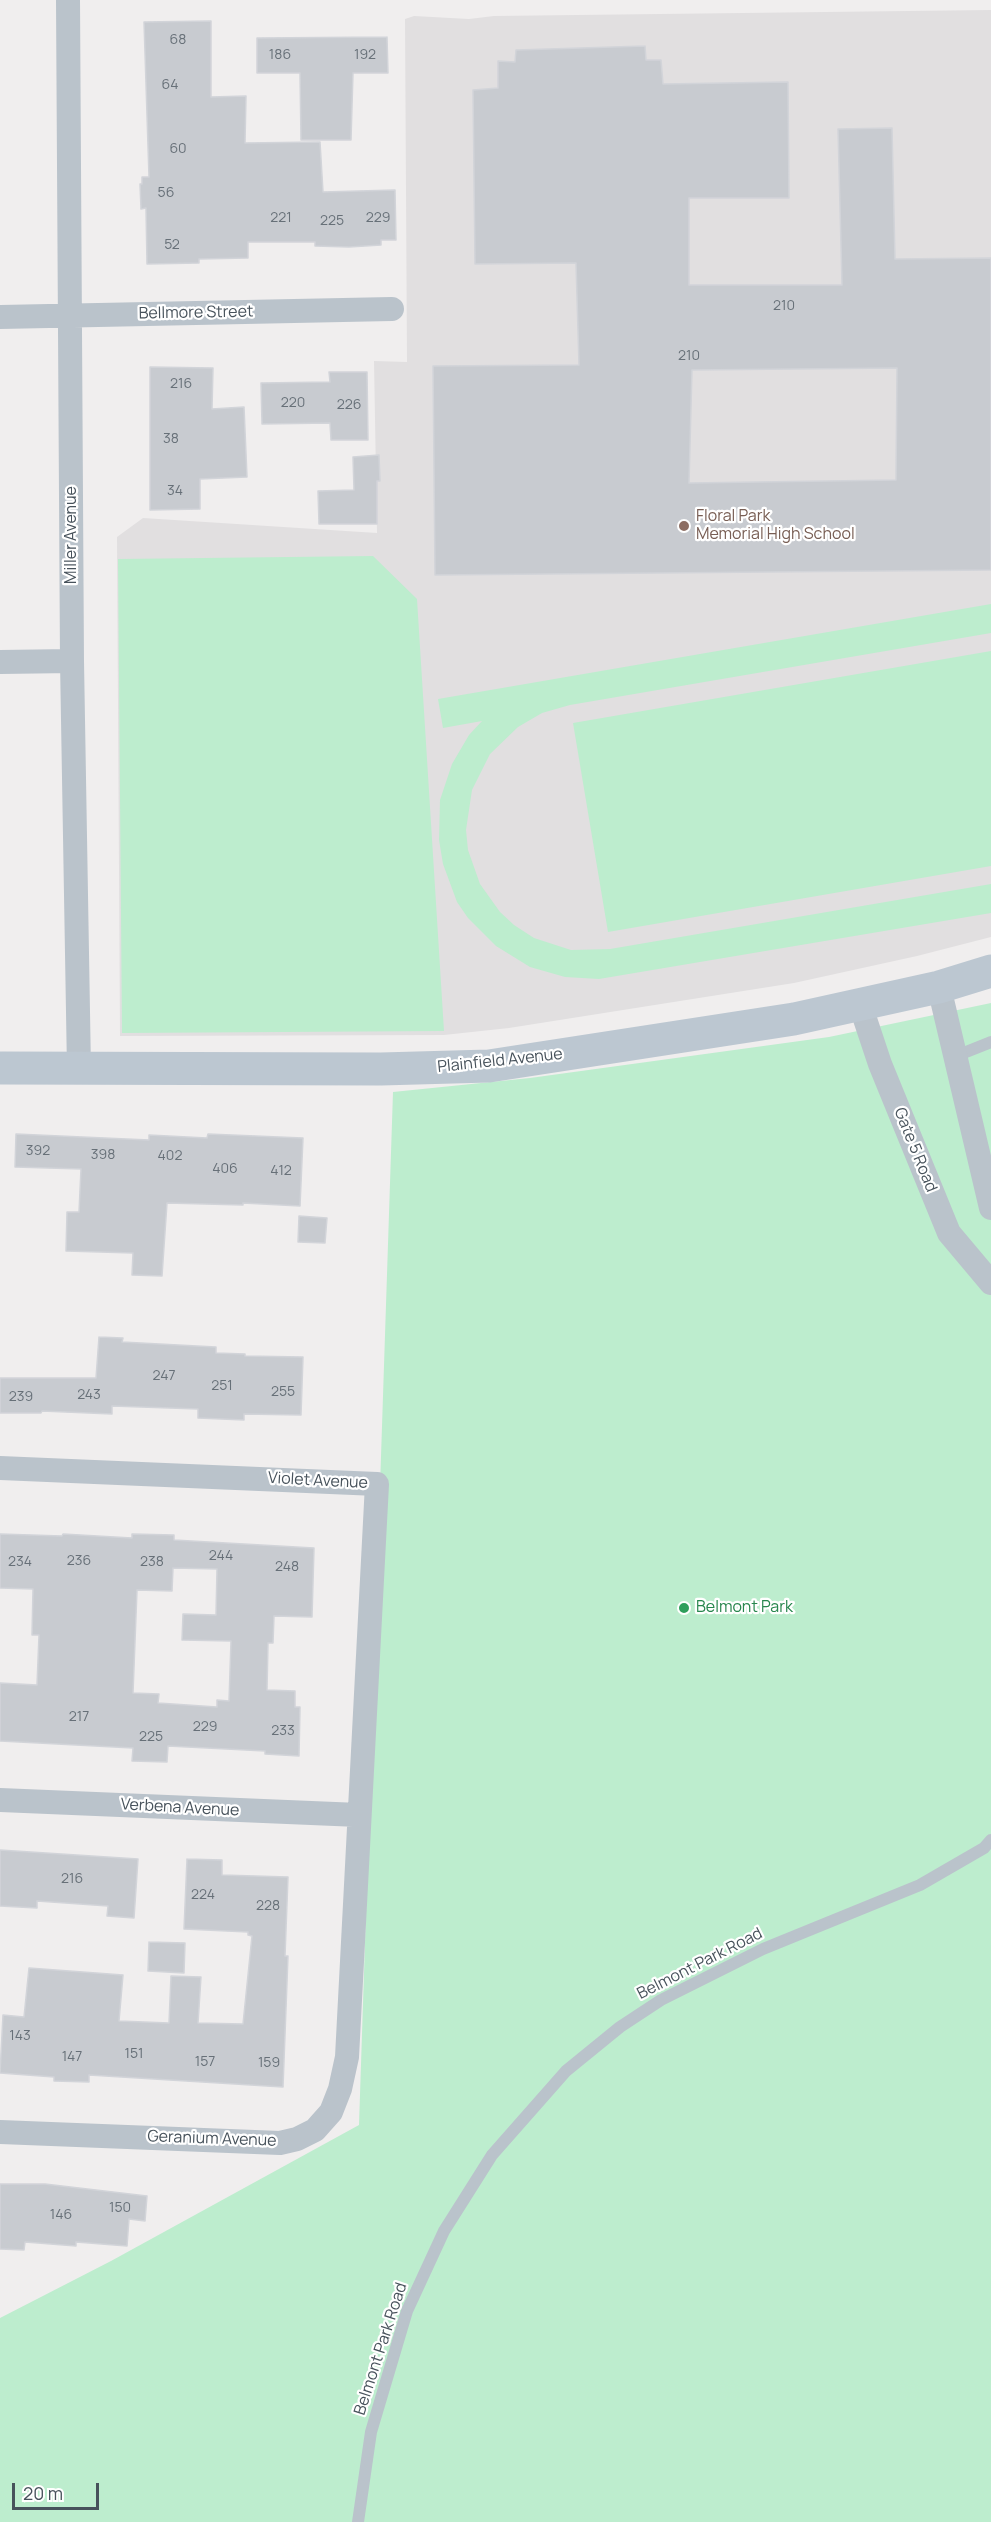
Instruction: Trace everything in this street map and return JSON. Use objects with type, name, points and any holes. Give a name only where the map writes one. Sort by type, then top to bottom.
[{"type":"main road","name":"Plainfield Avenue","points":[[0,1068],[381,1070],[489,1066],[782,1021],[939,987],[991,971]]},
{"type":"street","name":"Miller Avenue","points":[[68,0],[72,661],[79,1070]]},
{"type":"street","name":"Bellmore Street","points":[[0,317],[392,309]]},
{"type":"street","points":[[0,662],[72,661]]},
{"type":"street","points":[[939,987],[991,1208]]},
{"type":"street","name":"Gate 5 Road","points":[[860,1004],[880,1064],[949,1233],[991,1283]]},
{"type":"street","name":"Violet Avenue","points":[[0,1468],[377,1484],[359,1815]]},
{"type":"street","name":"Verbena Avenue","points":[[0,1800],[359,1815]]},
{"type":"street","name":"Geranium Avenue","points":[[0,2132],[280,2143],[297,2139],[315,2130],[331,2112],[340,2089],[347,2057],[355,1944],[359,1815]]},
{"type":"lane","points":[[956,1056],[991,1042]]},
{"type":"lane","name":"Belmont Park Road","points":[[358,2522],[371,2432],[408,2311],[444,2231],[492,2155],[566,2071],[620,2027],[661,2000],[763,1949],[920,1885],[984,1848],[991,1840]]},
{"type":"shaded area","name":"Floral Park Memorial High School","points":[[991,10],[991,937],[794,983],[509,1028],[444,1035],[120,1036],[117,537],[143,518],[377,533],[374,361],[407,362],[405,19],[414,16],[469,19],[494,16]]},
{"type":"green space","points":[[373,556],[417,599],[444,1031],[122,1033],[118,559]]},
{"type":"green space","points":[[991,604],[991,633],[570,705],[542,713],[518,727],[490,754],[472,790],[466,830],[468,850],[480,884],[500,912],[514,925],[534,938],[571,950],[610,949],[991,884],[991,913],[599,979],[565,977],[530,967],[496,946],[468,918],[457,902],[443,864],[439,840],[440,800],[452,764],[469,735],[482,721],[443,728],[438,699]]},
{"type":"green space","points":[[991,651],[991,866],[608,932],[573,723]]},
{"type":"green space","name":"Belmont Park","points":[[991,1003],[991,2522],[0,2522],[0,2318],[111,2261],[359,2125],[393,1092],[530,1078],[829,1037]]},
{"type":"building","points":[[211,21],[211,97],[246,96],[245,143],[320,142],[323,192],[395,190],[396,240],[381,240],[381,245],[349,247],[315,246],[315,242],[248,242],[248,258],[199,259],[199,263],[147,264],[146,208],[141,209],[140,184],[142,184],[142,177],[149,177],[144,22]]},
{"type":"building","points":[[387,37],[388,73],[353,73],[351,140],[301,140],[300,73],[257,73],[257,38]]},
{"type":"building","name":"Floral Park Memorial High School","points":[[645,46],[646,60],[661,60],[663,84],[788,82],[789,198],[689,198],[689,285],[842,285],[838,129],[892,128],[895,259],[991,258],[991,570],[435,575],[433,366],[579,365],[576,263],[475,264],[473,90],[498,88],[498,61],[515,62],[516,50]],"holes":[[[897,368],[896,480],[689,483],[692,370]]]},
{"type":"building","points":[[150,367],[213,368],[212,409],[244,407],[247,477],[200,479],[200,509],[150,510]]},
{"type":"building","points":[[329,372],[367,372],[368,440],[331,440],[330,423],[262,424],[261,383],[330,382]]},
{"type":"building","points":[[379,455],[377,524],[319,524],[318,491],[354,490],[353,457]]},
{"type":"building","points":[[16,1134],[149,1140],[149,1135],[207,1138],[208,1134],[303,1138],[300,1206],[167,1203],[162,1276],[132,1275],[133,1253],[66,1251],[67,1212],[79,1212],[81,1169],[15,1167]]},
{"type":"building","points":[[299,1216],[327,1218],[325,1243],[298,1242]]},
{"type":"building","points":[[99,1337],[123,1338],[122,1342],[216,1347],[216,1353],[245,1354],[245,1356],[303,1357],[301,1415],[244,1414],[244,1420],[198,1418],[198,1409],[112,1406],[112,1414],[42,1411],[41,1413],[0,1413],[0,1378],[96,1378]]},
{"type":"building","points":[[0,1534],[62,1536],[63,1534],[132,1538],[132,1534],[174,1535],[174,1540],[314,1548],[312,1617],[274,1616],[273,1643],[268,1643],[267,1690],[295,1691],[295,1707],[300,1707],[299,1756],[265,1754],[265,1751],[168,1746],[167,1762],[132,1761],[133,1748],[0,1741],[0,1683],[37,1685],[39,1635],[32,1635],[33,1589],[0,1588]],"holes":[[[173,1568],[217,1569],[216,1615],[183,1614],[182,1640],[231,1641],[229,1701],[217,1700],[217,1707],[158,1703],[159,1694],[133,1693],[137,1590],[172,1591]]]},
{"type":"building","points":[[0,1850],[138,1859],[134,1918],[107,1916],[108,1906],[37,1901],[37,1908],[0,1906]]},
{"type":"building","points":[[187,1859],[222,1860],[222,1875],[288,1877],[285,1956],[288,1956],[283,2087],[89,2075],[89,2082],[54,2081],[54,2077],[0,2073],[3,2015],[24,2017],[29,1968],[123,1975],[119,2021],[169,2023],[171,1976],[201,1977],[198,2023],[243,2024],[252,1936],[248,1935],[248,1932],[184,1929]]},
{"type":"building","points":[[149,1942],[185,1943],[184,1973],[148,1971]]},
{"type":"building","points":[[0,2184],[45,2184],[147,2196],[145,2221],[129,2219],[127,2246],[76,2242],[76,2246],[25,2242],[24,2250],[0,2249]]},
{"type":"place","name":"Floral Park Memorial High School","points":[[684,526]]},
{"type":"place","name":"Belmont Park","points":[[684,1608]]}]
